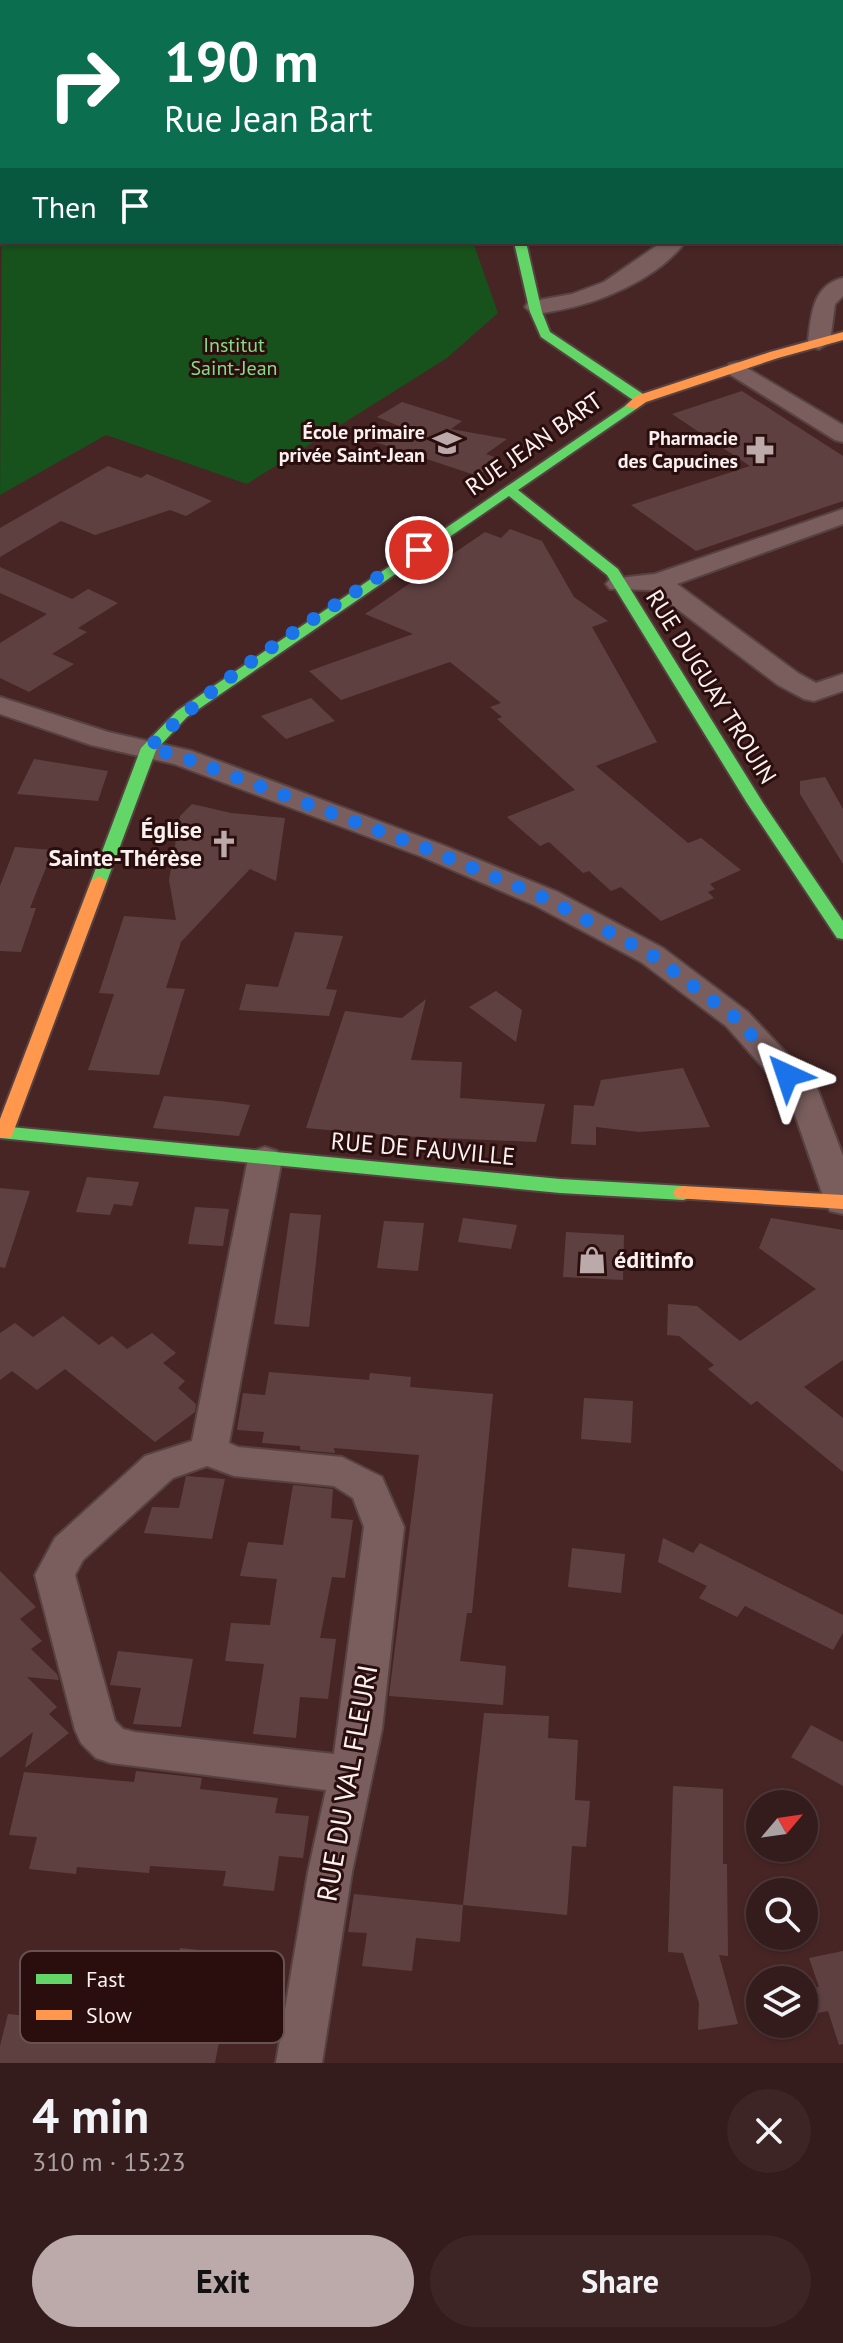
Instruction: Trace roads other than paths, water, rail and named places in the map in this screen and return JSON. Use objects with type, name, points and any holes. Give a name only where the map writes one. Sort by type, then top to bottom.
[{"type":"street","points":[[520,244],[538,323],[545,334],[641,399]]},
{"type":"street","points":[[536,307],[569,303],[602,293],[635,274],[672,244]]},
{"type":"street","points":[[819,342],[824,302],[843,284]]},
{"type":"street","name":"RUE JEAN BART","points":[[2,1132],[149,748],[182,714],[641,399],[843,336]]},
{"type":"street","points":[[737,369],[843,435]]},
{"type":"street","name":"RUE DUGUAY TROUIN","points":[[511,491],[605,563],[755,803],[843,934]]},
{"type":"street","points":[[619,584],[658,582],[843,516]]},
{"type":"street","points":[[658,582],[788,679],[814,693],[843,682]]},
{"type":"street","points":[[0,705],[101,739],[182,757],[430,850],[547,899],[652,955],[737,1019],[804,1093],[842,1202]]},
{"type":"street","name":"RUE DE FAUVILLE","points":[[2,1132],[560,1186],[842,1202]]},
{"type":"street","points":[[265,1159],[209,1450],[159,1467],[69,1549],[55,1575],[96,1730],[111,1745],[350,1774]]},
{"type":"street","name":"RUE DU VAL FLEURI","points":[[209,1450],[234,1461],[342,1472],[368,1488],[384,1527],[361,1729],[330,1872],[299,2063]]},
{"type":"place","name":"École primaire privée Saint-Jean","points":[[447,443]]},
{"type":"place","name":"Pharmacie des Capucines","points":[[760,450]]},
{"type":"place","name":"Église Sainte-Thérèse","points":[[224,844]]},
{"type":"place","name":"éditinfo","points":[[592,1260]]},
{"type":"park label","name":"Institut Saint-Jean","points":[[234,356]]}]
